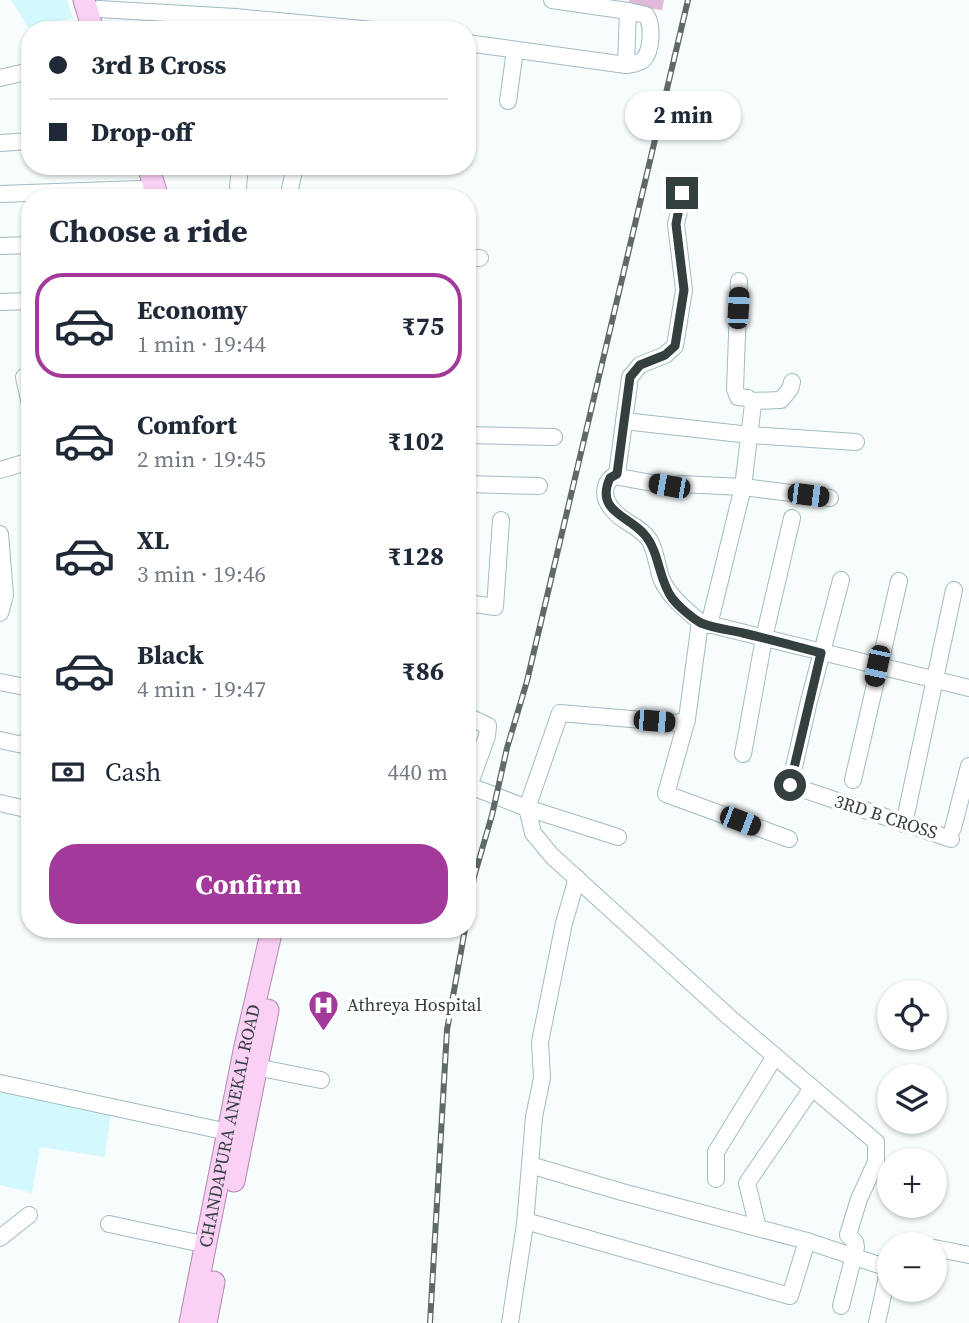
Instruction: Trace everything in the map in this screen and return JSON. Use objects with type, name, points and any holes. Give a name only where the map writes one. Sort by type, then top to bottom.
[{"type":"main road","name":"CHANDAPURA ANEKAL ROAD","points":[[190,1323],[270,938]]},
{"type":"main road","points":[[206,1323],[281,938]]},
{"type":"street","points":[[476,44],[626,65],[639,63],[644,59],[648,51],[651,22],[646,15],[552,0]]},
{"type":"street","points":[[626,65],[628,11]]},
{"type":"street","points":[[96,14],[235,17],[274,21]]},
{"type":"street","points":[[508,101],[515,50]]},
{"type":"street","points":[[0,78],[21,73]]},
{"type":"street","points":[[0,143],[21,142]]},
{"type":"street","points":[[617,474],[630,377],[640,365],[665,355],[675,346],[684,290],[676,224],[682,193]]},
{"type":"street","points":[[0,194],[21,194]]},
{"type":"street","points":[[0,246],[21,245]]},
{"type":"street","points":[[739,281],[734,389],[738,397],[751,401],[781,400],[790,390],[792,382]]},
{"type":"street","points":[[0,302],[21,301]]},
{"type":"street","points":[[751,401],[750,435],[743,487],[704,624],[666,794],[789,839]]},
{"type":"street","points":[[624,421],[750,435],[856,442]]},
{"type":"street","points":[[476,435],[554,437]]},
{"type":"street","points":[[0,470],[21,464]]},
{"type":"street","points":[[617,474],[619,477],[669,486],[680,484],[743,487],[830,498]]},
{"type":"street","points":[[617,474],[610,478],[605,489],[606,500],[614,512],[636,525],[647,537],[662,579],[673,599],[704,624],[969,688]]},
{"type":"street","points":[[476,484],[540,486]]},
{"type":"street","points":[[743,754],[764,638],[792,518]]},
{"type":"street","points":[[476,604],[495,607],[501,520]]},
{"type":"street","points":[[0,534],[5,594],[0,613]]},
{"type":"street","points":[[821,653],[841,580]]},
{"type":"street","points":[[853,780],[877,666],[899,581]]},
{"type":"street","points":[[904,824],[954,590]]},
{"type":"street","name":"3RD B CROSS","points":[[821,653],[790,785],[904,824],[952,834],[969,766]]},
{"type":"street","points":[[0,682],[21,686]]},
{"type":"street","points":[[682,721],[560,713],[527,808],[533,833],[577,878],[729,1017],[876,1142],[876,1162],[859,1199],[848,1235],[855,1242],[854,1256],[841,1306]]},
{"type":"street","points":[[476,720],[488,726],[476,764]]},
{"type":"street","points":[[0,740],[21,745]]},
{"type":"street","points":[[476,788],[527,808],[618,837]]},
{"type":"street","points":[[0,803],[21,808]]},
{"type":"street","points":[[510,1323],[525,1223],[534,1117],[542,1078],[540,1042],[564,923],[577,878]]},
{"type":"street","points":[[716,1179],[716,1152],[775,1056]]},
{"type":"street","points":[[256,1067],[321,1080]]},
{"type":"street","points":[[0,1083],[228,1132]]},
{"type":"street","points":[[758,1228],[747,1183],[812,1087]]},
{"type":"street","points":[[530,1165],[807,1241],[877,1263]]},
{"type":"street","points":[[0,1238],[29,1216]]},
{"type":"street","points":[[525,1223],[534,1222],[790,1296],[807,1241]]},
{"type":"street","points":[[109,1223],[207,1245]]},
{"type":"street","points":[[947,1251],[969,1255]]},
{"type":"street","points":[[877,1323],[882,1302]]},
{"type":"shaded area","points":[[11,0],[67,0],[73,18],[58,21],[24,21]]},
{"type":"shaded area","points":[[0,1079],[112,1102],[105,1157],[40,1147],[32,1193],[0,1185]]},
{"type":"green space","points":[[629,0],[664,0],[662,10],[628,6]]},
{"type":"railway","points":[[476,870],[527,681],[688,0]]},
{"type":"railway","points":[[430,1323],[447,1030],[463,938]]},
{"type":"place","name":"Athreya Hospital","points":[[324,1032]]},
{"type":"route","points":[[682,193],[676,224],[684,290],[675,346],[665,355],[640,365],[630,377],[617,474],[610,478],[605,489],[606,500],[614,512],[636,525],[647,537],[662,579],[673,599],[700,622],[821,653],[790,785]]}]
